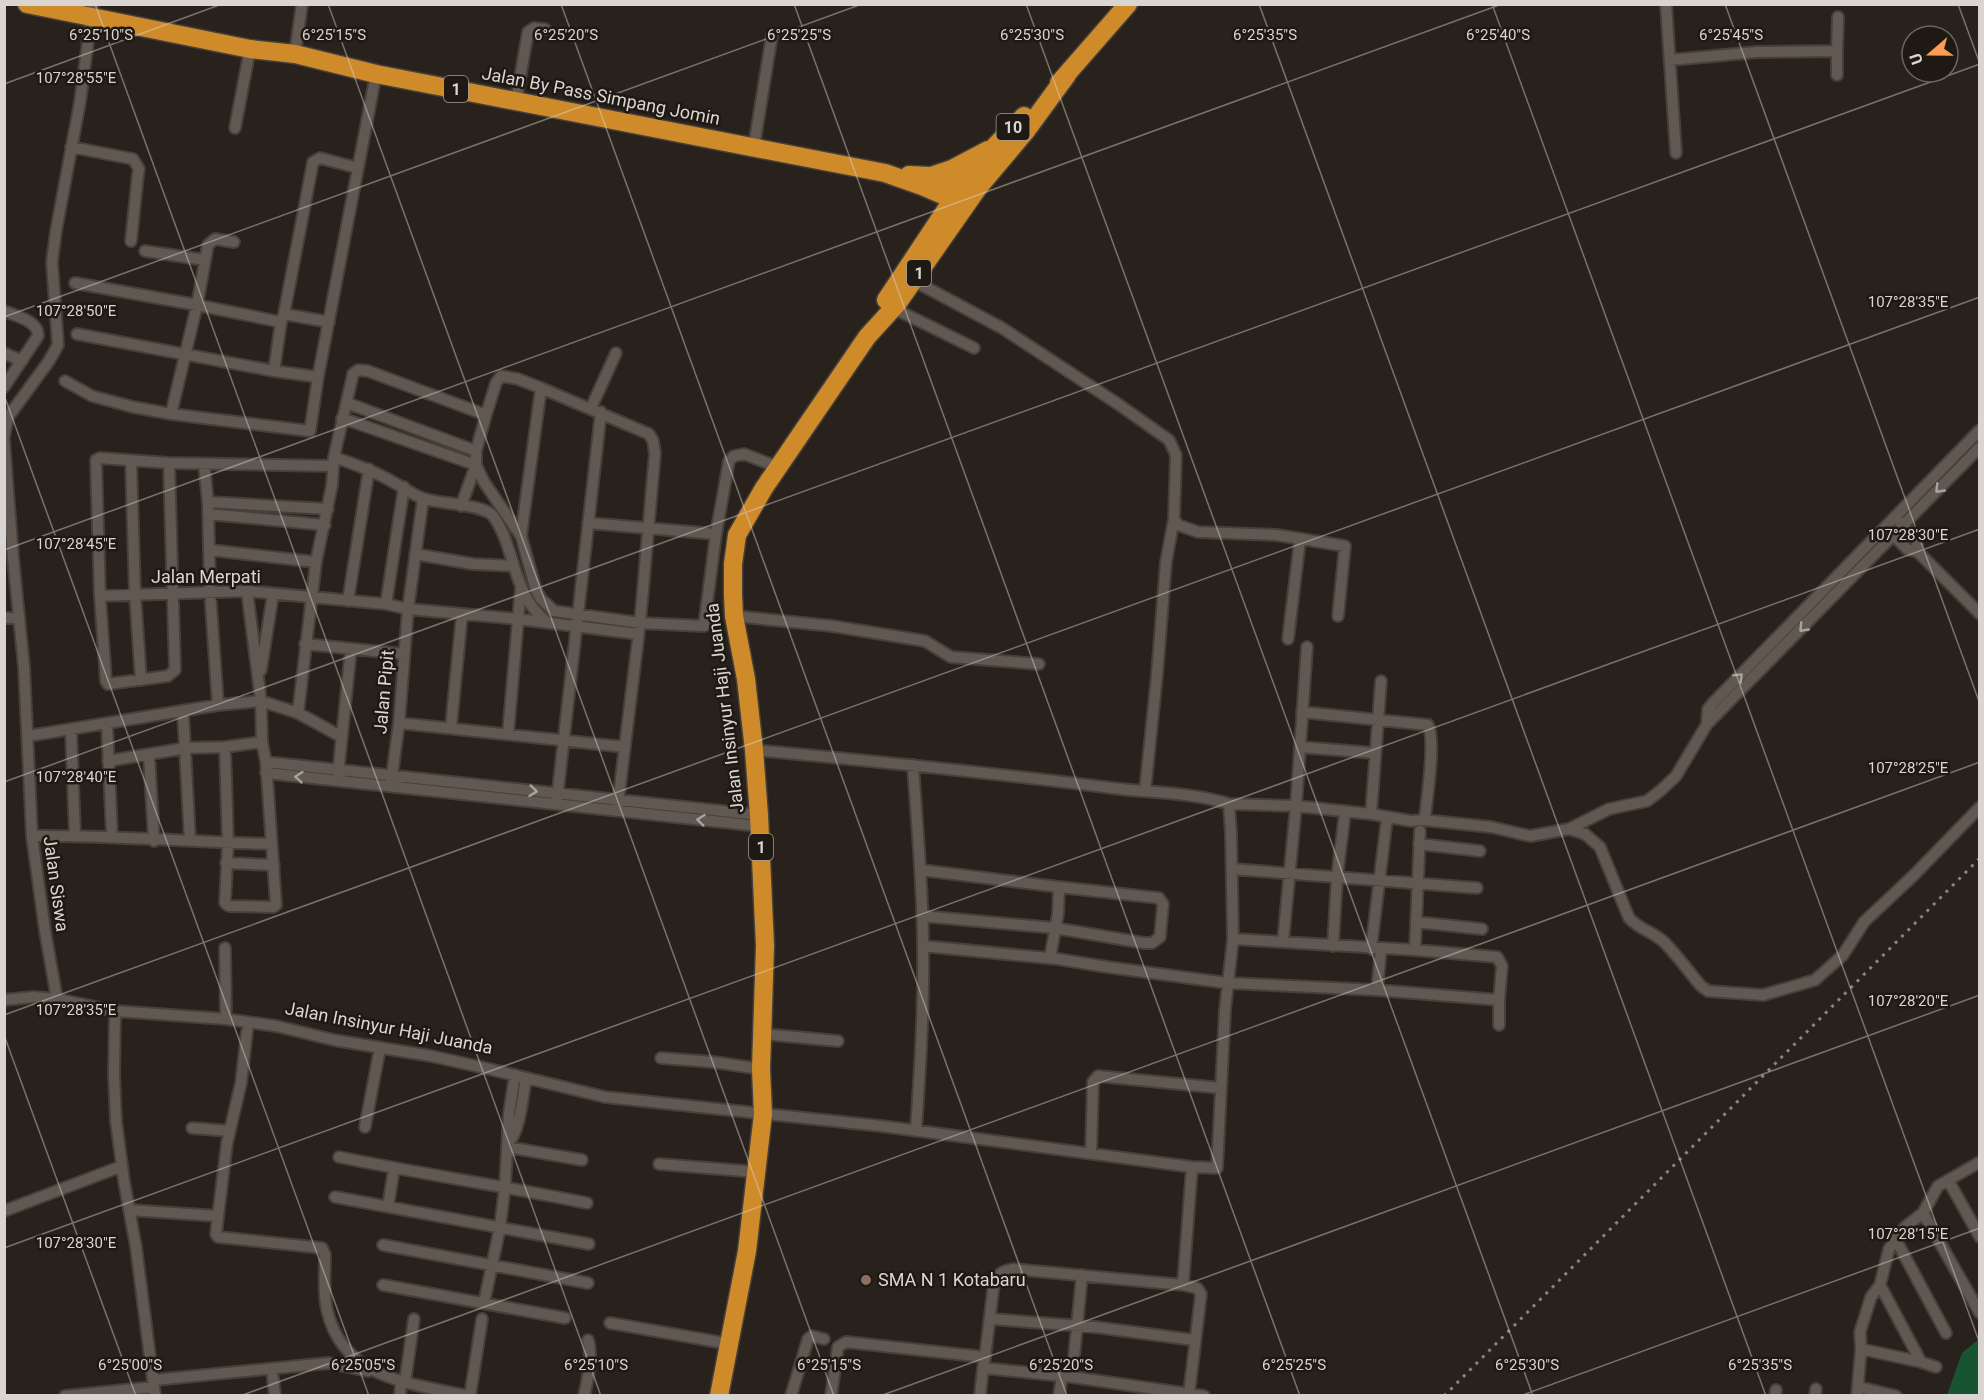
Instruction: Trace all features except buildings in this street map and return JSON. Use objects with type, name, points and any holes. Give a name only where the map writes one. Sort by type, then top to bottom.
[{"type":"highway","name":"Jalan By Pass Simpang Jomin","points":[[27,4],[93,11],[250,49],[295,54],[376,74],[926,181],[965,194]]},
{"type":"highway","name":"10","points":[[965,194],[1026,131],[1067,75],[1128,4]]},
{"type":"highway","name":"10","points":[[965,194],[995,146],[1067,75]]},
{"type":"highway","points":[[940,218],[938,201],[926,181],[995,146]]},
{"type":"highway","name":"Jalan Insinyur Haji Juanda","points":[[867,337],[887,297],[940,218],[965,194]]},
{"type":"highway","name":"Jalan Insinyur Haji Juanda","points":[[719,1395],[747,1251],[763,1114],[761,1069],[765,946],[754,750],[746,679],[735,616],[733,570],[737,535],[778,467],[867,337],[914,281],[965,194]]},
{"type":"street","points":[[295,54],[302,4]]},
{"type":"street","points":[[1666,4],[1676,153]]},
{"type":"street","points":[[4,438],[8,417],[58,345],[52,262],[93,11]]},
{"type":"street","points":[[1836,75],[1838,17]]},
{"type":"street","points":[[516,101],[528,32],[534,28],[545,29]]},
{"type":"street","points":[[753,146],[772,35]]},
{"type":"street","points":[[235,128],[250,49]]},
{"type":"street","points":[[1670,60],[1757,52],[1837,51]]},
{"type":"street","points":[[65,381],[92,396],[133,408],[310,431],[318,377],[376,74]]},
{"type":"street","points":[[71,147],[133,159],[136,163],[138,174],[131,241]]},
{"type":"street","points":[[274,371],[282,318],[313,162],[320,158],[358,168]]},
{"type":"street","points":[[171,414],[197,304],[208,245],[215,239],[234,242]]},
{"type":"street","points":[[145,251],[205,260]]},
{"type":"street","points":[[914,281],[1002,328],[1118,404],[1169,441],[1176,456],[1174,519],[1166,562],[1145,791]]},
{"type":"street","points":[[75,283],[282,318],[329,322]]},
{"type":"street","points":[[893,308],[974,348]]},
{"type":"street","points":[[4,311],[34,325],[38,330],[38,336],[4,387]]},
{"type":"street","points":[[77,334],[274,371],[318,377]]},
{"type":"street","points":[[4,353],[22,360]]},
{"type":"street","points":[[557,799],[588,523],[596,410],[616,353]]},
{"type":"street","points":[[298,713],[316,562],[328,509],[333,461],[353,374],[358,370],[368,370],[486,416]]},
{"type":"street","points":[[461,506],[476,465],[476,451],[496,383],[501,376],[519,379],[596,410],[649,434],[654,441],[649,528],[639,628],[617,806]]},
{"type":"street","points":[[521,536],[541,388]]},
{"type":"street","points":[[347,403],[476,451]]},
{"type":"street","points":[[342,418],[476,465],[484,482],[521,536],[536,590],[541,599],[554,611],[577,620],[639,628],[704,626],[716,534],[731,457],[744,454],[778,467]]},
{"type":"street","points":[[754,750],[1145,791],[1219,800],[1229,804],[1296,806],[1371,814],[1418,822],[1421,826],[1491,827],[1530,836],[1569,829],[1609,809],[1647,801],[1676,776],[1707,724],[1889,532],[1980,430]]},
{"type":"street","name":"Jalan Siswa","points":[[4,438],[9,557],[19,618],[28,736],[32,836],[57,999]]},
{"type":"street","points":[[1899,521],[1980,447]]},
{"type":"street","points":[[168,463],[175,670],[168,676],[110,684],[106,681],[100,596],[95,463],[100,458],[204,464],[333,461],[369,469],[423,499],[484,510],[493,515],[521,586],[539,616],[547,622]]},
{"type":"street","points":[[130,461],[141,680]]},
{"type":"street","points":[[204,464],[218,705]]},
{"type":"street","points":[[348,601],[369,469]]},
{"type":"street","points":[[386,604],[404,487]]},
{"type":"street","name":"Jalan Pipit","points":[[391,781],[399,723],[408,609],[423,499]]},
{"type":"street","points":[[208,502],[328,509]]},
{"type":"street","points":[[208,514],[325,525]]},
{"type":"street","points":[[1174,519],[1178,525],[1198,532],[1277,535],[1345,546],[1338,616]]},
{"type":"street","points":[[1899,521],[1916,539],[1918,552]]},
{"type":"street","points":[[588,523],[716,534]]},
{"type":"street","points":[[1889,532],[1907,549],[1918,552],[1980,614]]},
{"type":"street","points":[[1288,639],[1300,540]]},
{"type":"street","points":[[210,550],[316,562]]},
{"type":"street","points":[[416,554],[473,564],[513,566]]},
{"type":"street","points":[[508,734],[521,586]]},
{"type":"street","points":[[225,747],[228,843],[225,905],[274,907],[276,904],[274,865],[262,742],[261,701],[247,591]]},
{"type":"street","name":"Jalan Merpati","points":[[100,596],[247,591],[547,622],[577,620]]},
{"type":"street","points":[[259,686],[273,594]]},
{"type":"street","points":[[451,728],[462,614]]},
{"type":"street","points":[[735,616],[832,626],[925,641],[951,657],[1039,664]]},
{"type":"street","points":[[4,618],[19,618]]},
{"type":"street","points":[[305,644],[404,654]]},
{"type":"street","points":[[1283,942],[1296,806],[1307,647]]},
{"type":"street","points":[[338,775],[351,650]]},
{"type":"street","points":[[1371,814],[1381,681]]},
{"type":"street","points":[[28,736],[218,705],[261,701],[298,713],[342,737]]},
{"type":"street","points":[[183,712],[190,840]]},
{"type":"street","points":[[1302,712],[1425,724],[1430,729],[1428,787],[1419,844],[1415,950]]},
{"type":"street","points":[[399,723],[625,747]]},
{"type":"street","points":[[107,724],[112,836]]},
{"type":"street","points":[[71,729],[75,836]]},
{"type":"street","points":[[108,761],[186,748],[225,747],[262,742]]},
{"type":"street","points":[[1300,747],[1374,753]]},
{"type":"street","points":[[149,754],[154,841]]},
{"type":"street","points":[[913,765],[921,870],[923,946],[923,1014],[916,1131]]},
{"type":"street","points":[[266,768],[759,821]]},
{"type":"street","points":[[763,1114],[916,1131],[1192,1167],[1217,1168],[1227,983],[1233,939],[1229,804]]},
{"type":"street","points":[[1569,829],[1585,834],[1600,847],[1629,918],[1635,925],[1651,932],[1664,943],[1701,986],[1708,991],[1763,995],[1815,980],[1843,955],[1864,922],[1915,874],[1980,807]]},
{"type":"street","points":[[1333,946],[1337,877],[1345,813]]},
{"type":"street","points":[[1377,990],[1378,880],[1387,818]]},
{"type":"street","points":[[32,836],[112,836],[154,841],[190,840],[272,844]]},
{"type":"street","points":[[1419,844],[1480,851]]},
{"type":"street","points":[[226,863],[274,865]]},
{"type":"street","points":[[1232,869],[1477,888]]},
{"type":"street","points":[[921,870],[1159,898],[1163,904],[1160,937],[1156,941],[1144,944],[1055,928],[922,916]]},
{"type":"street","points":[[1050,958],[1059,887]]},
{"type":"street","points":[[1416,922],[1482,929]]},
{"type":"street","points":[[1233,939],[1497,957],[1502,966],[1499,1025]]},
{"type":"street","points":[[923,946],[1050,958],[1227,983],[1377,990],[1499,1000]]},
{"type":"street","points":[[225,948],[225,1019]]},
{"type":"street","name":"Jalan Insinyur Haji Juanda","points":[[4,1000],[33,997],[57,999],[115,1011],[225,1019],[276,1026],[334,1040],[431,1056],[605,1097],[763,1114]]},
{"type":"street","points":[[115,1011],[114,1074],[117,1121],[154,1388]]},
{"type":"street","points":[[248,1023],[241,1083],[230,1131],[216,1231],[218,1236],[322,1248],[325,1255],[326,1303],[331,1323],[350,1354],[375,1373]]},
{"type":"street","points":[[763,1034],[838,1041]]},
{"type":"street","points":[[365,1127],[380,1048]]},
{"type":"street","points":[[661,1058],[761,1069]]},
{"type":"street","points":[[484,1303],[500,1227],[507,1145],[516,1129],[520,1076]]},
{"type":"street","points":[[1091,1153],[1093,1082],[1098,1076],[1221,1088]]},
{"type":"street","points":[[192,1128],[230,1131]]},
{"type":"street","points":[[507,1145],[582,1160]]},
{"type":"street","points":[[339,1157],[587,1203]]},
{"type":"street","points":[[1896,1395],[1858,1391],[1860,1332],[1871,1297],[1880,1285],[1889,1249],[1895,1238],[1923,1213],[1938,1186],[1980,1162]]},
{"type":"street","points":[[659,1164],[757,1173]]},
{"type":"street","points":[[4,1211],[122,1166]]},
{"type":"street","points":[[1183,1285],[1192,1167]]},
{"type":"street","points":[[388,1207],[394,1169]]},
{"type":"street","points":[[1948,1180],[1980,1236]]},
{"type":"street","points":[[335,1197],[589,1244]]},
{"type":"street","points":[[129,1210],[218,1215]]},
{"type":"street","points":[[1923,1213],[1980,1313]]},
{"type":"street","points":[[1895,1238],[1946,1333]]},
{"type":"street","points":[[383,1245],[588,1283]]},
{"type":"street","points":[[980,1395],[994,1283],[1003,1271],[1013,1269],[1197,1288],[1201,1294],[1199,1319],[1186,1394]]},
{"type":"street","points":[[1059,1395],[1067,1377],[1078,1326],[1082,1275]]},
{"type":"street","points":[[383,1285],[565,1318]]},
{"type":"street","points":[[1880,1285],[1921,1362]]},
{"type":"street","points":[[400,1395],[414,1319]]},
{"type":"street","points":[[65,1395],[154,1388],[329,1363],[469,1395],[482,1319]]},
{"type":"street","points":[[991,1319],[1078,1326],[1194,1340]]},
{"type":"street","points":[[610,1323],[730,1344]]},
{"type":"street","points":[[792,1395],[808,1339],[812,1336],[825,1339]]},
{"type":"street","points":[[584,1395],[589,1364],[588,1340]]},
{"type":"street","points":[[831,1395],[838,1347],[846,1342],[984,1362],[1067,1377],[1204,1395]]},
{"type":"street","points":[[1861,1349],[1936,1367]]},
{"type":"street","points":[[272,1370],[275,1395]]},
{"type":"green space","points":[[1979,1339],[1979,1395],[1947,1395],[1962,1353]]},
{"type":"railway","points":[[1444,1396],[1980,858]]},
{"type":"place","name":"SMA N 1 Kotabaru","points":[[866,1280]]}]
